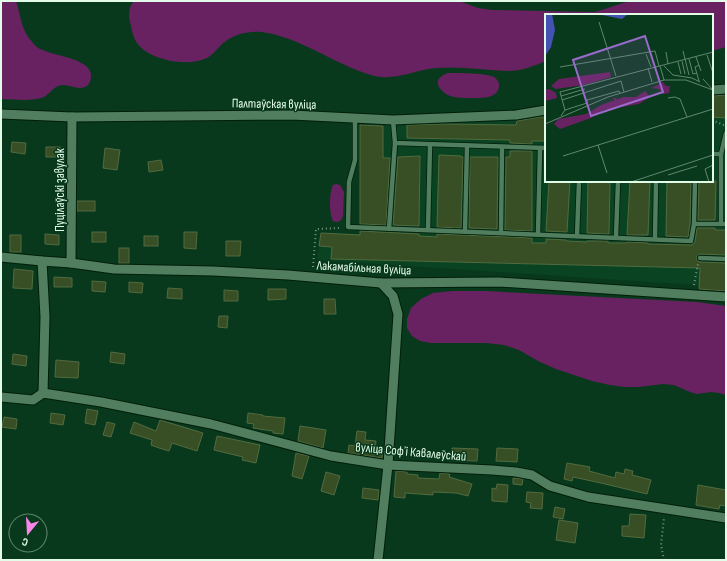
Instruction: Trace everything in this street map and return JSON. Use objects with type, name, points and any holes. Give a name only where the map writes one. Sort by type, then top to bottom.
[{"type":"street","points":[[713,90],[726,89]]},
{"type":"street","name":"Палтаўская вуліца","points":[[1,114],[72,117],[292,115],[393,120],[516,114],[545,110]]},
{"type":"street","name":"Пуцілаўскі завулак","points":[[71,263],[72,117]]},
{"type":"street","name":"Лакамабільная вуліца","points":[[1,257],[71,263],[114,269],[213,271],[381,283],[499,282],[726,296]]},
{"type":"street","points":[[42,261],[45,317],[43,393]]},
{"type":"street","points":[[378,560],[388,465],[398,314],[393,296],[381,283]]},
{"type":"street","name":"вуліца Софʼі Кавалеўскай","points":[[1,397],[33,400],[43,393],[101,402],[211,424],[331,456],[388,465],[516,472],[532,475],[550,486],[588,497],[726,518]]},
{"type":"lane","points":[[355,118],[355,160],[349,182],[348,227],[691,241],[694,224],[695,182]]},
{"type":"lane","points":[[389,228],[395,143],[393,120]]},
{"type":"lane","points":[[694,224],[724,224],[721,154],[726,133]]},
{"type":"lane","points":[[395,143],[545,148]]},
{"type":"lane","points":[[428,230],[430,145]]},
{"type":"lane","points":[[465,232],[466,146]]},
{"type":"lane","points":[[501,233],[502,147]]},
{"type":"lane","points":[[538,234],[540,148]]},
{"type":"lane","points":[[713,154],[721,154]]},
{"type":"lane","points":[[577,236],[579,182]]},
{"type":"lane","points":[[616,238],[618,182]]},
{"type":"lane","points":[[655,239],[656,182]]},
{"type":"lane","points":[[700,258],[726,259]]},
{"type":"path","points":[[713,120],[726,126]]},
{"type":"path","points":[[312,277],[316,229],[348,227]]},
{"type":"path","points":[[692,294],[700,258]]},
{"type":"path","points":[[664,560],[661,545],[665,509]]},
{"type":"shaded area","points":[[1,1],[16,1],[26,33],[37,47],[72,59],[86,66],[90,70],[91,76],[88,85],[81,88],[66,85],[58,86],[39,99],[1,99]]},
{"type":"shaded area","points":[[134,1],[459,1],[478,8],[492,10],[594,12],[631,1],[726,1],[726,47],[713,51],[713,14],[545,14],[545,61],[513,71],[436,68],[395,76],[379,77],[357,70],[290,39],[262,32],[251,32],[234,36],[224,42],[207,58],[199,61],[170,61],[151,54],[143,49],[135,40],[129,16],[129,10]]},
{"type":"shaded area","points":[[448,73],[485,75],[494,77],[499,83],[498,90],[493,95],[484,98],[450,96],[441,90],[438,84],[439,78]]},
{"type":"shaded area","points":[[713,100],[726,100],[726,287],[317,260],[321,233],[360,234],[360,125],[517,116],[545,112],[545,182],[713,182]]},
{"type":"shaded area","points":[[333,185],[340,185],[344,192],[343,216],[338,222],[333,221],[330,209],[332,188]]},
{"type":"shaded area","points":[[452,291],[485,291],[697,302],[726,306],[726,395],[711,392],[697,394],[674,385],[663,384],[638,387],[610,385],[592,381],[556,369],[519,350],[504,345],[486,343],[431,343],[420,341],[412,336],[407,328],[407,319],[411,308],[421,299],[433,293]]},
{"type":"building","points":[[726,95],[726,118],[713,117],[713,96]]},
{"type":"building","points":[[545,117],[545,141],[532,141],[532,144],[510,143],[510,140],[407,138],[407,125],[516,125],[517,121]]},
{"type":"building","points":[[360,125],[383,126],[383,158],[390,158],[386,225],[360,224]]},
{"type":"building","points":[[12,142],[26,143],[25,154],[11,152]]},
{"type":"building","points":[[46,147],[60,147],[60,157],[46,157]]},
{"type":"building","points":[[105,148],[120,150],[117,170],[103,168]]},
{"type":"building","points":[[510,151],[532,151],[532,231],[505,230],[506,157],[510,157]]},
{"type":"building","points":[[439,155],[463,157],[461,228],[437,227]]},
{"type":"building","points":[[420,156],[419,226],[393,225],[398,157]]},
{"type":"building","points":[[470,157],[498,157],[497,229],[469,228]]},
{"type":"building","points":[[161,160],[163,170],[149,172],[148,162]]},
{"type":"building","points":[[716,181],[715,220],[698,220],[699,182]]},
{"type":"building","points":[[549,182],[570,182],[567,232],[546,231]]},
{"type":"building","points":[[588,182],[610,182],[609,234],[587,233]]},
{"type":"building","points":[[630,182],[650,182],[648,235],[627,235]]},
{"type":"building","points":[[667,182],[691,182],[690,224],[688,237],[666,236]]},
{"type":"building","points":[[77,201],[95,201],[95,211],[77,211]]},
{"type":"building","points":[[697,228],[715,228],[715,230],[726,230],[726,255],[700,254],[696,258],[700,262],[726,263],[726,291],[699,289],[700,268],[331,259],[332,247],[319,246],[321,233],[360,235],[360,231],[419,234],[419,236],[437,237],[437,234],[532,238],[532,243],[546,243],[546,239],[587,242],[608,241],[608,243],[627,242],[691,245],[695,242]]},
{"type":"building","points":[[92,232],[106,232],[106,242],[92,242]]},
{"type":"building","points":[[184,232],[197,232],[196,249],[184,248]]},
{"type":"building","points":[[45,234],[59,235],[59,245],[45,244]]},
{"type":"building","points":[[10,235],[21,235],[21,252],[10,252]]},
{"type":"building","points":[[144,236],[158,236],[158,246],[144,246]]},
{"type":"building","points":[[226,241],[241,241],[240,256],[226,256]]},
{"type":"building","points":[[119,248],[129,248],[129,263],[119,263]]},
{"type":"building","points":[[14,269],[33,271],[32,289],[13,288]]},
{"type":"building","points":[[54,277],[72,278],[72,287],[54,287]]},
{"type":"building","points":[[92,281],[106,282],[105,292],[92,291]]},
{"type":"building","points":[[129,282],[143,283],[142,293],[129,292]]},
{"type":"building","points":[[168,288],[182,289],[182,299],[167,298]]},
{"type":"building","points":[[268,289],[286,289],[286,299],[268,300]]},
{"type":"building","points":[[224,290],[238,291],[238,301],[224,301]]},
{"type":"building","points":[[324,299],[335,299],[336,314],[324,314]]},
{"type":"building","points":[[219,316],[228,316],[227,328],[218,327]]},
{"type":"building","points":[[111,352],[125,354],[124,364],[110,362]]},
{"type":"building","points":[[13,354],[27,356],[26,366],[12,364]]},
{"type":"building","points":[[56,360],[79,362],[78,378],[55,377]]},
{"type":"building","points":[[87,409],[98,411],[95,425],[85,423]]},
{"type":"building","points":[[51,413],[65,415],[63,425],[50,423]]},
{"type":"building","points":[[248,413],[285,418],[283,434],[253,428],[254,424],[247,423]]},
{"type":"building","points":[[4,417],[17,419],[16,429],[2,427]]},
{"type":"building","points":[[160,420],[203,433],[197,451],[172,443],[169,451],[151,445],[152,440],[130,433],[134,422],[156,431]]},
{"type":"building","points":[[107,422],[115,424],[111,437],[103,435]]},
{"type":"building","points":[[300,426],[326,430],[323,448],[298,441]]},
{"type":"building","points":[[357,431],[366,432],[365,440],[376,441],[375,450],[383,451],[382,458],[348,453],[349,445],[355,446]]},
{"type":"building","points":[[217,436],[260,445],[256,463],[242,460],[243,457],[214,450]]},
{"type":"building","points":[[452,448],[478,449],[477,461],[451,460]]},
{"type":"building","points":[[497,448],[518,449],[517,462],[496,461]]},
{"type":"building","points":[[296,453],[309,456],[302,479],[292,476]]},
{"type":"building","points":[[567,463],[590,467],[589,471],[615,478],[616,472],[624,474],[625,469],[633,471],[632,475],[651,480],[647,494],[573,477],[572,481],[564,479]]},
{"type":"building","points":[[396,471],[418,475],[418,478],[439,479],[440,473],[450,474],[449,477],[472,484],[468,496],[456,493],[433,492],[433,495],[405,493],[405,498],[394,497]]},
{"type":"building","points":[[326,472],[340,476],[334,495],[321,491]]},
{"type":"building","points":[[513,478],[523,479],[522,485],[513,484]]},
{"type":"building","points":[[497,484],[508,485],[507,502],[492,501],[492,488],[496,489]]},
{"type":"building","points":[[698,485],[726,490],[726,506],[720,505],[719,509],[696,505]]},
{"type":"building","points":[[363,488],[379,490],[378,500],[362,498]]},
{"type":"building","points":[[527,492],[543,493],[542,509],[530,508],[531,503],[526,502]]},
{"type":"building","points":[[555,507],[565,509],[563,519],[553,517]]},
{"type":"building","points":[[630,514],[646,515],[644,538],[622,536],[622,526],[629,526]]},
{"type":"building","points":[[559,520],[578,523],[575,543],[556,540]]}]
